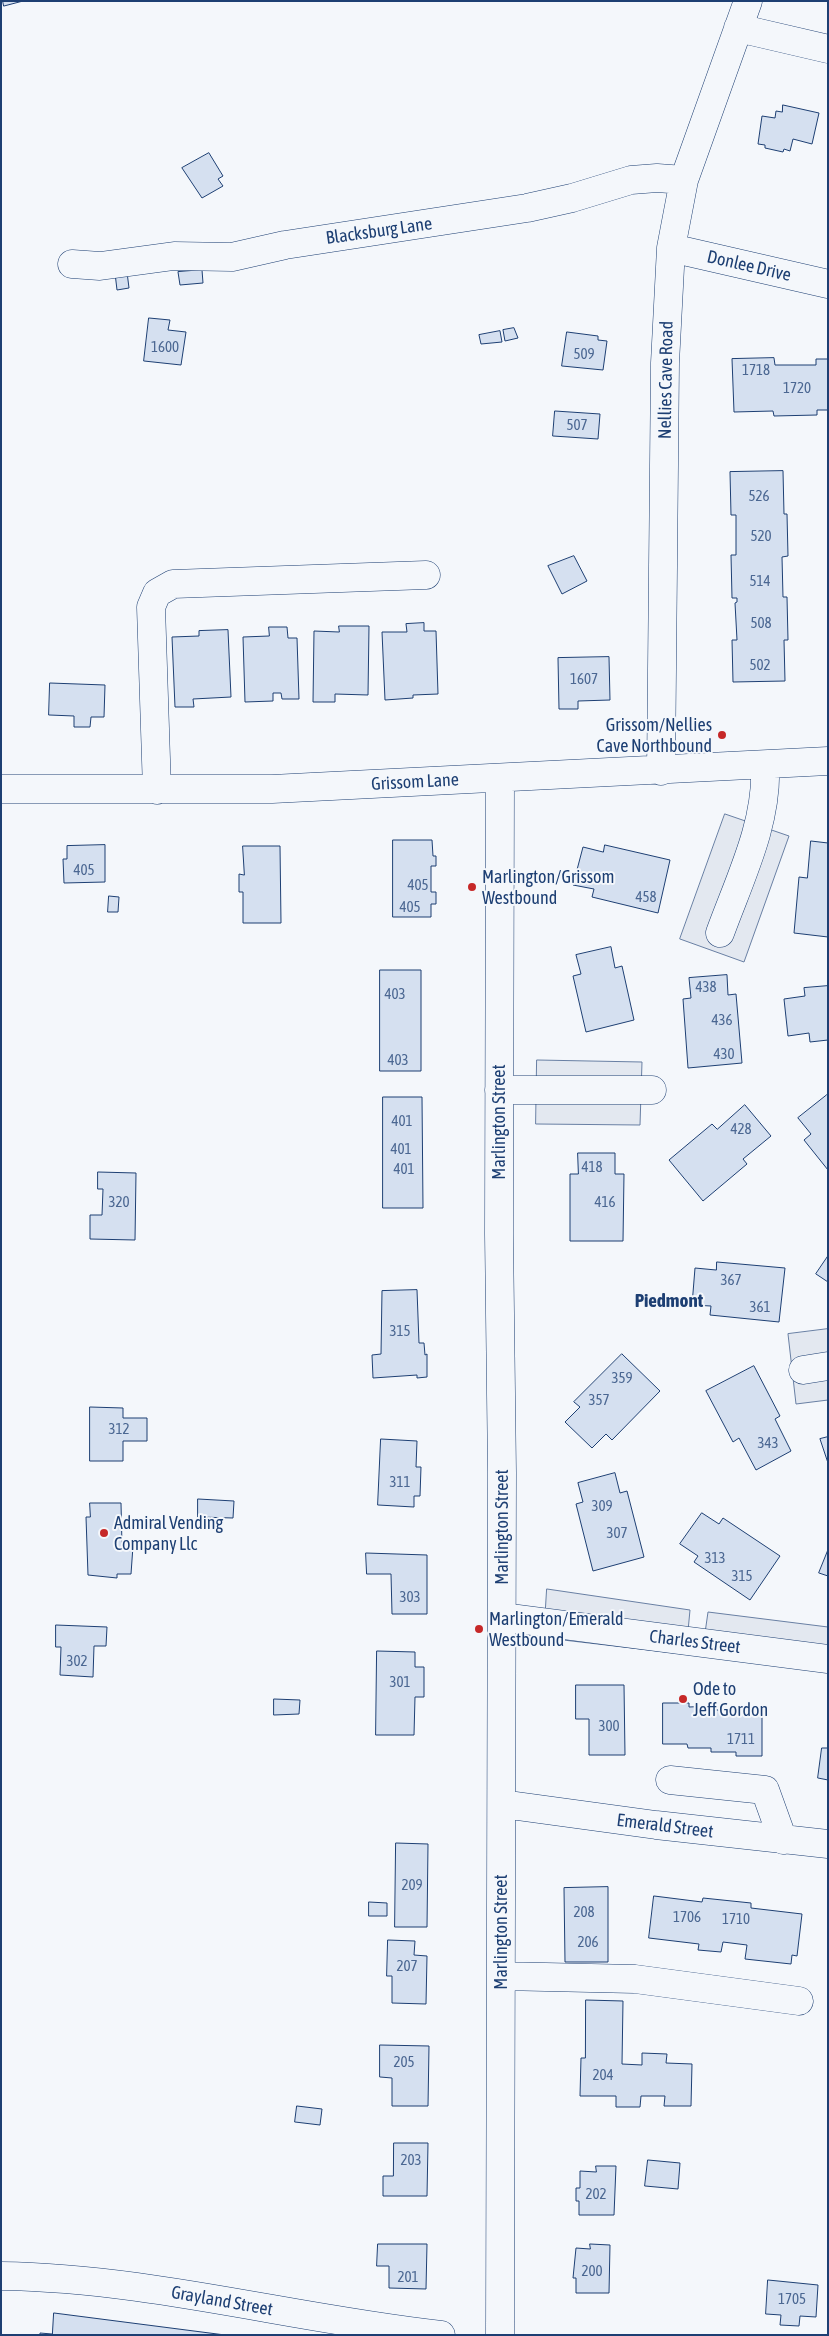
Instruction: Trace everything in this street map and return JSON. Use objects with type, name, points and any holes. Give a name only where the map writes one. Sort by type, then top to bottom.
[{"type":"street","name":"Nellies Cave Road","points":[[661,771],[665,363],[671,248],[684,180],[748,1]]},
{"type":"street","points":[[738,28],[828,49]]},
{"type":"street","name":"Blacksburg Lane","points":[[72,264],[100,266],[167,257],[232,257],[285,244],[528,208],[572,198],[631,180],[657,178],[684,180]]},
{"type":"street","name":"Donlee Drive","points":[[671,248],[828,284]]},
{"type":"street","points":[[156,790],[151,607],[157,593],[173,584],[426,575]]},
{"type":"street","name":"Grissom Lane","points":[[1,789],[272,789],[661,771],[828,761]]},
{"type":"street","points":[[720,933],[761,819],[766,784],[765,764]]},
{"type":"street","name":"Marlington Street","points":[[500,779],[499,1090],[502,1617],[500,2335]]},
{"type":"street","points":[[499,1090],[652,1090]]},
{"type":"street","name":"Charles Street","points":[[502,1617],[828,1659]]},
{"type":"street","points":[[670,1780],[765,1790],[783,1840]]},
{"type":"street","name":"Emerald Street","points":[[502,1804],[783,1840],[828,1844]]},
{"type":"street","points":[[501,1976],[635,1979],[799,2001]]},
{"type":"street","name":"Grayland Street","points":[[1,2276],[66,2279],[134,2287],[388,2329],[442,2335]]},
{"type":"shaded area","points":[[725,814],[789,836],[744,962],[680,939]]},
{"type":"shaded area","points":[[537,1060],[642,1062],[640,1125],[536,1124]]},
{"type":"shaded area","points":[[828,1329],[828,1400],[796,1404],[788,1334]]},
{"type":"shaded area","points":[[547,1589],[690,1610],[688,1631],[705,1633],[708,1612],[828,1627],[828,1671],[529,1636],[529,1608],[545,1609]]},
{"type":"building","points":[[3,1],[23,1],[4,6]]},
{"type":"building","points":[[783,105],[819,113],[812,144],[793,139],[790,151],[784,149],[783,152],[765,148],[765,145],[758,144],[762,116],[775,118],[776,111],[782,112]]},
{"type":"building","points":[[209,153],[223,176],[218,179],[223,186],[202,198],[182,168]]},
{"type":"building","points":[[202,270],[203,283],[180,285],[178,272]]},
{"type":"building","points":[[127,272],[129,288],[117,290],[115,273]]},
{"type":"building","points":[[149,318],[170,320],[168,330],[186,332],[181,365],[144,361]]},
{"type":"building","points":[[514,328],[518,338],[505,341],[503,330]]},
{"type":"building","points":[[500,331],[502,342],[481,344],[479,335]]},
{"type":"building","points":[[567,332],[598,336],[598,340],[607,341],[603,370],[562,366]]},
{"type":"building","points":[[774,358],[775,365],[816,365],[816,359],[828,359],[828,410],[817,410],[817,415],[774,416],[773,411],[734,412],[732,359]]},
{"type":"building","points":[[555,411],[600,414],[598,439],[553,436]]},
{"type":"building","points":[[783,471],[784,514],[787,514],[788,556],[782,557],[783,597],[787,597],[788,640],[784,640],[785,681],[733,682],[732,640],[737,640],[735,603],[737,598],[732,598],[731,555],[736,555],[736,515],[731,515],[730,472]]},
{"type":"building","points":[[574,556],[587,581],[562,594],[548,566]]},
{"type":"building","points":[[424,623],[424,631],[436,631],[438,694],[413,695],[413,698],[385,700],[382,632],[407,632],[406,624]]},
{"type":"building","points":[[339,626],[369,626],[368,695],[335,694],[335,702],[313,702],[314,631],[339,632]]},
{"type":"building","points":[[269,627],[287,627],[288,638],[297,638],[299,699],[282,699],[281,693],[273,693],[273,701],[245,702],[243,637],[269,636]]},
{"type":"building","points":[[228,630],[231,697],[193,699],[194,707],[175,707],[172,637],[199,636],[199,631]]},
{"type":"building","points":[[609,657],[610,700],[578,701],[578,709],[559,709],[558,658]]},
{"type":"building","points":[[50,683],[105,685],[104,717],[91,717],[90,727],[74,727],[74,716],[49,715]]},
{"type":"building","points":[[393,840],[432,840],[433,856],[436,856],[436,866],[431,866],[431,892],[436,892],[436,904],[431,904],[431,917],[393,917]]},
{"type":"building","points":[[811,841],[828,843],[828,937],[794,933],[799,877],[807,878]]},
{"type":"building","points":[[105,845],[105,882],[64,883],[63,859],[67,859],[67,846]]},
{"type":"building","points":[[605,845],[670,860],[658,913],[592,897],[594,889],[573,885],[583,847],[603,852]]},
{"type":"building","points":[[243,846],[280,846],[281,923],[243,923],[243,892],[239,892],[239,874],[244,875]]},
{"type":"building","points":[[109,896],[119,897],[118,912],[108,912]]},
{"type":"building","points":[[611,947],[615,968],[622,966],[634,1020],[586,1032],[573,976],[581,974],[576,955]]},
{"type":"building","points":[[380,970],[421,970],[421,1071],[380,1071]]},
{"type":"building","points":[[727,975],[728,995],[736,994],[742,1063],[688,1068],[683,999],[691,998],[689,978]]},
{"type":"building","points":[[828,986],[828,1040],[810,1042],[809,1033],[788,1036],[784,999],[805,996],[804,988]]},
{"type":"building","points":[[827,1095],[828,1170],[804,1140],[811,1134],[798,1118]]},
{"type":"building","points":[[383,1097],[422,1097],[423,1208],[383,1208]]},
{"type":"building","points":[[745,1105],[771,1136],[743,1159],[747,1164],[703,1201],[669,1160],[712,1124],[717,1129]]},
{"type":"building","points":[[578,1153],[615,1153],[615,1174],[624,1174],[623,1241],[570,1241],[570,1174],[578,1174]]},
{"type":"building","points":[[98,1172],[136,1173],[135,1240],[90,1239],[90,1215],[102,1215],[103,1189],[98,1189]]},
{"type":"building","points":[[828,1256],[828,1282],[816,1274]]},
{"type":"building","points":[[717,1262],[785,1268],[779,1322],[710,1315],[711,1306],[692,1305],[695,1268],[716,1270]]},
{"type":"building","points":[[417,1290],[419,1343],[424,1343],[425,1355],[427,1354],[427,1377],[417,1378],[417,1375],[373,1378],[372,1355],[381,1354],[382,1291]]},
{"type":"building","points":[[622,1354],[660,1391],[612,1440],[606,1434],[592,1448],[565,1422],[580,1407],[574,1402]]},
{"type":"building","points":[[754,1366],[780,1416],[775,1419],[791,1451],[756,1470],[739,1438],[733,1442],[706,1391]]},
{"type":"building","points":[[90,1407],[123,1408],[123,1418],[147,1418],[147,1441],[123,1441],[123,1461],[90,1461]]},
{"type":"building","points":[[828,1437],[828,1463],[820,1439]]},
{"type":"building","points":[[381,1439],[417,1441],[416,1467],[421,1467],[420,1496],[414,1496],[414,1507],[378,1505]]},
{"type":"building","points":[[615,1473],[620,1493],[627,1491],[644,1557],[593,1571],[576,1504],[583,1502],[578,1483]]},
{"type":"building","points":[[198,1499],[234,1501],[233,1518],[198,1517]]},
{"type":"building","name":"Admiral Vending Company Llc","points":[[90,1503],[121,1503],[122,1546],[133,1546],[131,1574],[117,1574],[117,1578],[88,1575],[86,1517],[90,1517]]},
{"type":"building","points":[[702,1513],[719,1524],[723,1518],[780,1556],[750,1600],[694,1562],[698,1556],[680,1544]]},
{"type":"building","points":[[828,1550],[828,1576],[819,1573]]},
{"type":"building","points":[[366,1553],[427,1555],[427,1614],[392,1614],[391,1574],[367,1574]]},
{"type":"building","points":[[56,1625],[107,1627],[106,1646],[94,1646],[93,1677],[60,1675],[61,1647],[56,1647]]},
{"type":"building","points":[[377,1651],[415,1652],[415,1667],[424,1667],[424,1697],[415,1697],[414,1735],[376,1735]]},
{"type":"building","points":[[576,1685],[624,1685],[625,1755],[589,1755],[589,1719],[576,1719]]},
{"type":"building","points":[[274,1699],[300,1700],[299,1714],[274,1715]]},
{"type":"building","points":[[663,1703],[689,1703],[689,1707],[713,1706],[713,1710],[737,1710],[737,1713],[762,1713],[762,1756],[736,1756],[736,1752],[711,1752],[711,1748],[688,1748],[687,1744],[663,1744]]},
{"type":"building","points":[[822,1748],[828,1748],[828,1780],[818,1778]]},
{"type":"building","points":[[396,1843],[428,1844],[427,1927],[395,1927]]},
{"type":"building","points":[[608,1887],[608,1962],[565,1962],[564,1888]]},
{"type":"building","points":[[654,1896],[702,1902],[703,1898],[751,1903],[751,1908],[802,1914],[797,1956],[792,1955],[791,1964],[745,1959],[747,1945],[723,1942],[721,1952],[698,1950],[699,1944],[649,1938]]},
{"type":"building","points":[[369,1902],[387,1903],[387,1916],[369,1916]]},
{"type":"building","points":[[388,1940],[415,1941],[414,1955],[427,1956],[426,2004],[392,2003],[392,1976],[387,1976]]},
{"type":"building","points":[[586,2000],[623,2001],[622,2064],[642,2065],[642,2053],[667,2054],[666,2063],[692,2064],[691,2106],[664,2106],[665,2096],[641,2096],[640,2107],[616,2107],[616,2096],[580,2096],[581,2058],[585,2058]]},
{"type":"building","points":[[380,2045],[429,2046],[428,2106],[392,2106],[392,2078],[380,2077]]},
{"type":"building","points":[[297,2106],[322,2109],[320,2125],[295,2122]]},
{"type":"building","points":[[394,2143],[428,2143],[427,2196],[383,2196],[383,2176],[393,2176]]},
{"type":"building","points":[[648,2160],[680,2163],[678,2189],[645,2186]]},
{"type":"building","points":[[596,2166],[616,2166],[614,2215],[579,2215],[579,2201],[576,2201],[576,2188],[580,2188],[580,2171],[596,2172]]},
{"type":"building","points":[[378,2244],[427,2244],[426,2289],[389,2288],[389,2266],[377,2266]]},
{"type":"building","points":[[590,2244],[610,2245],[609,2293],[576,2293],[576,2278],[573,2278],[576,2248],[590,2249]]},
{"type":"building","points":[[768,2280],[818,2285],[816,2317],[800,2316],[799,2326],[780,2325],[781,2315],[766,2314]]},
{"type":"building","points":[[54,2313],[225,2335],[40,2335],[40,2333],[52,2334]]},
{"type":"place","name":"Grissom/Nellies Cave Northbound","points":[[722,735]]},
{"type":"place","name":"Marlington/Grissom Westbound","points":[[472,887]]},
{"type":"place","name":"Admiral Vending Company Llc","points":[[104,1533]]},
{"type":"place","name":"Marlington/Emerald Westbound","points":[[479,1629]]},
{"type":"place","name":"Ode to Jeff Gordon","points":[[683,1699]]},
{"type":"district","name":"Piedmont","points":[[669,1301]]}]
